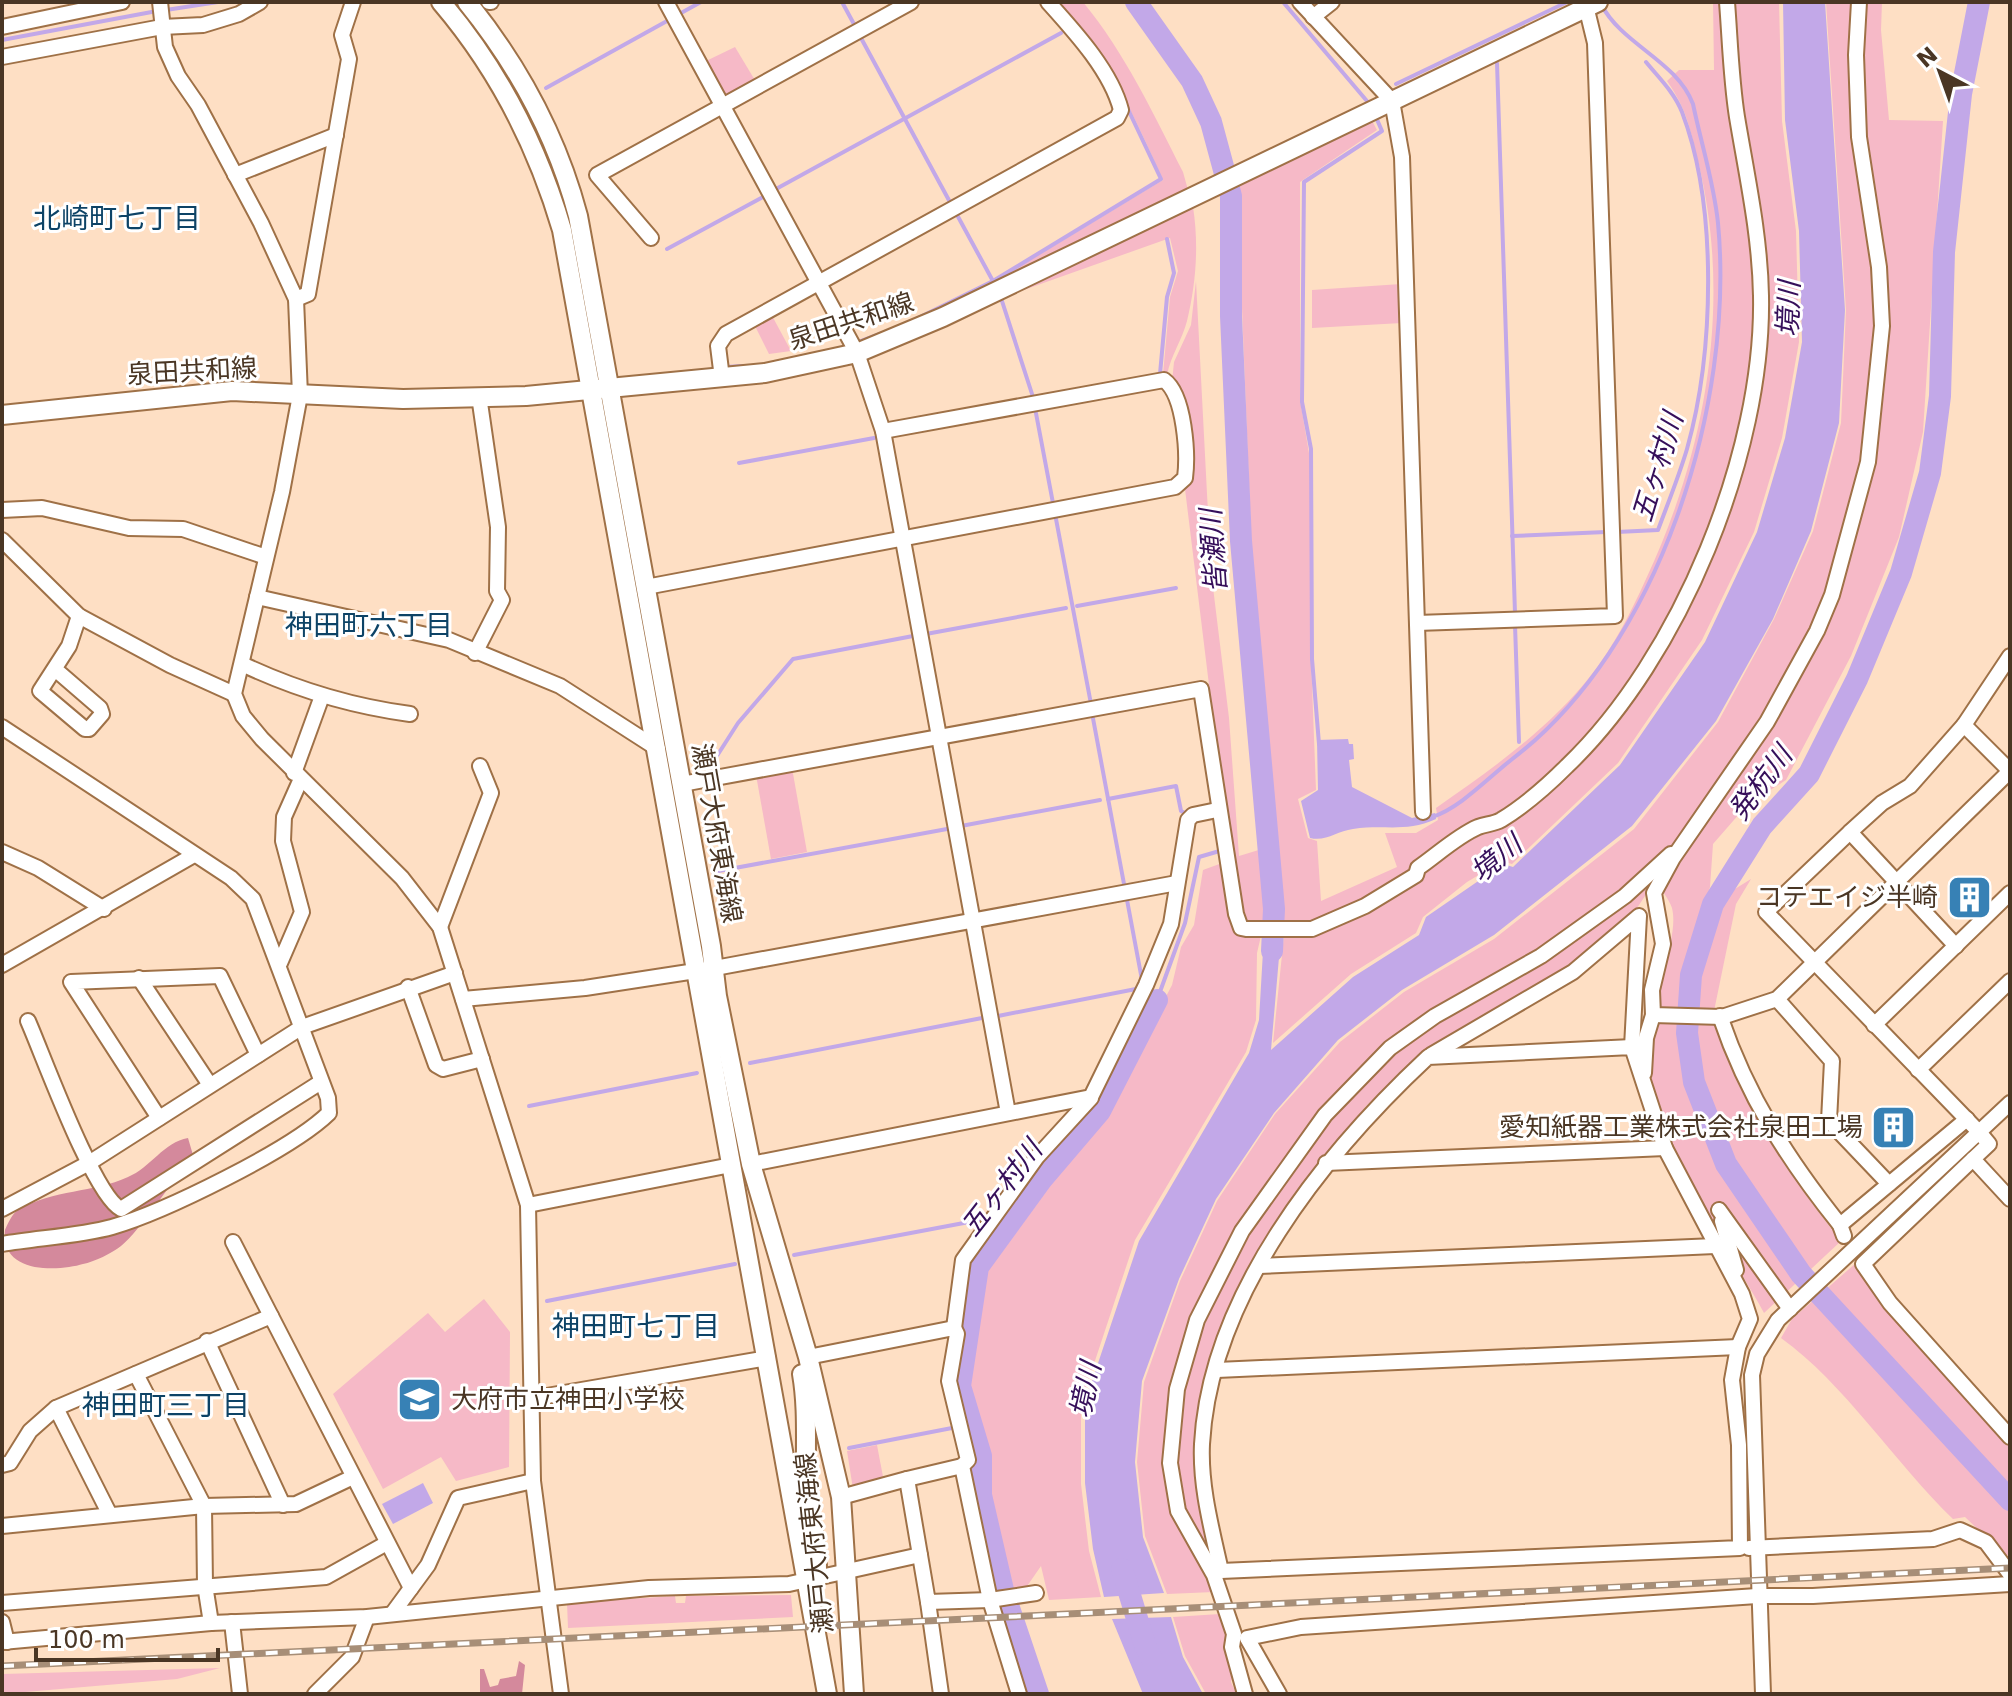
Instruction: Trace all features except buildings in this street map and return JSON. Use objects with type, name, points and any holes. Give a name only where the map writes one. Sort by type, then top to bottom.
[{"type":"main road","name":"瀬戸大府東海線","points":[[441,2],[487,60],[539,160],[562,230],[827,1694]]},
{"type":"main road","name":"瀬戸大府東海線","points":[[467,2],[512,63],[563,166],[588,263],[715,968],[717,996],[751,1164],[808,1357],[841,1497],[854,1694]]},
{"type":"main road","name":"泉田共和線","points":[[2,415],[232,391],[403,399],[526,396],[722,378],[790,369],[857,353],[914,331],[1198,197],[1591,4]]},
{"type":"main road","points":[[790,1301],[791,1332],[808,1408],[807,1493],[817,1547],[817,1569],[807,1577]]},
{"type":"street","points":[[2,27],[122,2]]},
{"type":"street","points":[[160,2],[165,47],[178,76],[198,105],[296,299],[300,395],[234,694],[243,716],[297,777],[402,878],[440,927],[528,1205],[529,1399],[533,1481],[561,1694]]},
{"type":"street","points":[[2,57],[162,24],[203,25],[239,14],[260,2]]},
{"type":"street","points":[[296,299],[308,294],[349,59],[342,35],[353,2]]},
{"type":"street","points":[[666,2],[857,353],[883,431],[1008,1113]]},
{"type":"street","points":[[651,238],[597,175],[911,2]]},
{"type":"street","points":[[722,378],[720,339],[819,280],[1120,115],[1118,100],[1091,56],[1048,2]]},
{"type":"street","points":[[1300,2],[1389,102],[1402,157],[1423,812]]},
{"type":"street","points":[[1313,17],[1332,2]]},
{"type":"street","points":[[682,784],[1201,689],[1205,699],[1217,810],[1241,928],[1312,929],[1365,906],[1416,875],[1418,868],[1477,827],[1499,822],[1567,766],[1614,712],[1654,652],[1703,561],[1734,478],[1754,389],[1761,298],[1755,207],[1736,115],[1727,2]]},
{"type":"street","points":[[1279,1694],[1241,1636],[1218,1573],[1206,1502],[1202,1445],[1228,1323],[1259,1266],[1326,1163],[1374,1107],[1428,1057],[1573,972],[1639,916],[1683,843],[1767,722],[1817,631],[1832,595],[1868,462],[1882,326],[1879,267],[1859,137],[1856,55],[1859,2]]},
{"type":"street","points":[[1417,623],[1615,616],[1595,43],[1591,4]]},
{"type":"street","points":[[235,175],[336,135]]},
{"type":"street","points":[[646,587],[1181,484],[1186,467],[1184,431],[1169,384],[1156,380],[883,431]]},
{"type":"street","points":[[475,653],[502,600],[497,591],[498,527],[479,396]]},
{"type":"street","points":[[2,510],[42,508],[129,528],[183,529],[266,557]]},
{"type":"street","points":[[2,540],[79,616],[157,659],[234,694]]},
{"type":"street","points":[[257,597],[449,640],[560,686],[658,749]]},
{"type":"street","points":[[56,670],[79,616]]},
{"type":"street","points":[[2010,656],[1964,725],[1910,786],[1882,803],[1766,912],[1989,1144],[1861,1262],[1890,1303],[2010,1437]]},
{"type":"street","points":[[242,664],[322,696],[361,707],[410,714]]},
{"type":"street","points":[[280,963],[302,912],[283,841],[284,817],[322,696]]},
{"type":"street","points":[[1654,1015],[1720,1016],[1777,999],[1814,965],[2010,771],[1964,725]]},
{"type":"street","points":[[2,727],[231,878],[253,899],[280,963],[328,1098],[329,1113],[317,1125],[191,1194],[110,1228],[2,1244]]},
{"type":"street","points":[[440,927],[491,793],[480,766]]},
{"type":"street","points":[[841,1497],[962,1466],[968,1460],[949,1381],[957,1334],[954,1328],[963,1260],[1037,1157],[1091,1097],[1145,988],[1171,924],[1188,820],[1193,815],[1217,810]]},
{"type":"street","points":[[1850,832],[1956,946]]},
{"type":"street","points":[[1218,1573],[1178,1511],[1170,1463],[1177,1389],[1197,1320],[1242,1231],[1325,1115],[1390,1048],[1435,1016],[1541,956],[1625,896],[1683,843]]},
{"type":"street","points":[[2,852],[38,868],[104,909]]},
{"type":"street","points":[[2,965],[194,855]]},
{"type":"street","points":[[463,999],[585,988],[715,968],[1177,883]]},
{"type":"street","points":[[1644,1085],[1646,1038],[1654,1015],[1652,990],[1663,944],[1654,893]]},
{"type":"street","points":[[1874,1025],[2010,893]]},
{"type":"street","points":[[1639,916],[1632,1047],[1665,1148],[1742,1294]]},
{"type":"street","points":[[2,1209],[89,1163],[302,1027],[408,987],[455,973]]},
{"type":"street","points":[[159,1118],[71,982],[220,976],[258,1055]]},
{"type":"street","points":[[139,978],[210,1085]]},
{"type":"street","points":[[1918,1070],[2010,981]]},
{"type":"street","points":[[408,987],[436,1065],[443,1069],[482,1059]]},
{"type":"street","points":[[1777,999],[1832,1061],[1829,1121],[1889,1184]]},
{"type":"street","points":[[1720,1016],[1737,1065],[1764,1120],[1796,1171],[1842,1231],[1889,1184],[1967,1119]]},
{"type":"street","points":[[28,1021],[89,1163],[113,1205],[121,1209],[321,1082]]},
{"type":"street","points":[[1428,1057],[1632,1047]]},
{"type":"street","points":[[751,1164],[1091,1097]]},
{"type":"street","points":[[1763,1694],[1757,1596],[1752,1375],[1757,1354],[1767,1336],[1792,1307],[2010,1103]]},
{"type":"street","points":[[1326,1163],[1665,1148]]},
{"type":"street","points":[[1973,1159],[2010,1199]]},
{"type":"street","points":[[528,1205],[731,1165]]},
{"type":"street","points":[[1740,1548],[1739,1445],[1732,1380],[1738,1347],[1750,1319],[1719,1210],[1792,1307]]},
{"type":"street","points":[[233,1242],[411,1588]]},
{"type":"street","points":[[1259,1266],[1715,1246]]},
{"type":"street","points":[[2,1465],[10,1463],[30,1431],[56,1408],[271,1316]]},
{"type":"street","points":[[808,1357],[954,1328]]},
{"type":"street","points":[[207,1341],[283,1505]]},
{"type":"street","points":[[1217,1370],[1738,1347]]},
{"type":"street","points":[[529,1399],[768,1358]]},
{"type":"street","points":[[136,1374],[204,1506],[205,1585],[211,1623]]},
{"type":"street","points":[[56,1408],[110,1515]]},
{"type":"street","points":[[962,1466],[991,1600],[1018,1694]]},
{"type":"street","points":[[2,1526],[204,1506],[296,1504],[353,1477]]},
{"type":"street","points":[[907,1479],[941,1694]]},
{"type":"street","points":[[392,1614],[428,1565],[458,1498],[533,1481]]},
{"type":"street","points":[[1218,1573],[1933,1539],[1960,1530],[1986,1542],[2010,1574]]},
{"type":"street","points":[[2,1603],[326,1577],[387,1543]]},
{"type":"street","points":[[2,1622],[5,1642],[211,1623],[367,1617],[550,1596],[789,1584],[807,1577],[920,1555]]},
{"type":"street","points":[[1245,1694],[1232,1647],[1241,1636],[1301,1627],[1757,1596],[1813,1596],[2010,1584]]},
{"type":"street","points":[[928,1602],[991,1600],[1036,1593]]},
{"type":"street","points":[[315,1694],[352,1657],[367,1617]]},
{"type":"street","points":[[232,1622],[240,1694]]},
{"type":"shaded area","points":[[1059,2],[1083,2],[1112,42],[1161,128],[1183,172],[1188,190],[998,283],[997,280],[1163,180],[1118,87],[1092,45]]},
{"type":"shaded area","points":[[1713,2],[1779,2],[1782,121],[1796,231],[1799,342],[1782,438],[1754,532],[1702,640],[1618,763],[1512,864],[1502,861],[1467,882],[1423,917],[1416,933],[1351,974],[1273,1043],[1284,935],[1253,584],[1237,182],[1370,117],[1377,130],[1300,182],[1300,400],[1310,459],[1310,633],[1316,790],[1298,799],[1308,838],[1317,841],[1321,901],[1397,867],[1385,833],[1416,833],[1438,820],[1436,808],[1499,763],[1557,713],[1608,652],[1646,579],[1684,480],[1698,428],[1707,376],[1713,323],[1709,217],[1688,121],[1667,81],[1679,70],[1714,70]]},
{"type":"shaded area","points":[[1783,2],[1825,2],[1845,310],[1839,423],[1811,531],[1773,619],[1716,721],[1632,826],[1494,935],[1402,990],[1338,1040],[1274,1113],[1216,1199],[1179,1279],[1142,1381],[1135,1462],[1143,1537],[1164,1593],[1104,1597],[1093,1549],[1085,1483],[1085,1402],[1139,1241],[1249,1053],[1259,1020],[1264,934],[1281,934],[1271,1050],[1353,977],[1419,935],[1426,917],[1503,864],[1513,867],[1620,765],[1705,642],[1757,532],[1785,438],[1802,342],[1799,231],[1785,120]]},
{"type":"shaded area","points":[[1826,2],[1882,2],[1881,30],[1889,120],[1943,121],[1923,432],[1899,537],[1851,656],[1786,780],[1747,805],[1713,844],[1710,887],[1686,964],[1679,1010],[1657,1009],[1673,919],[1671,905],[1655,881],[1637,908],[1566,969],[1428,1052],[1366,1106],[1320,1163],[1256,1265],[1198,1442],[1214,1592],[1167,1594],[1145,1536],[1137,1462],[1144,1382],[1180,1281],[1217,1201],[1275,1114],[1340,1042],[1404,992],[1494,939],[1634,829],[1718,722],[1774,619],[1813,531],[1841,423],[1846,310]]},
{"type":"shaded area","points":[[735,47],[756,82],[727,98],[722,96],[704,62]]},
{"type":"shaded area","points":[[1193,207],[1196,264],[1193,293],[1185,328],[1167,375],[1163,374],[1170,297],[1178,271],[1170,238],[1004,297]]},
{"type":"shaded area","points":[[1196,281],[1211,571],[1229,718],[1239,856],[1262,849],[1264,923],[1257,953],[1256,1020],[1246,1052],[1135,1240],[1081,1403],[1081,1484],[1089,1551],[1101,1597],[1049,1600],[1041,1566],[1023,1592],[1014,1593],[985,1494],[987,1455],[965,1386],[983,1268],[1046,1180],[1105,1114],[1172,985],[1181,947],[1194,925],[1203,870],[1233,859],[1221,810],[1185,489],[1189,483],[1172,382],[1174,362],[1191,325]]},
{"type":"shaded area","points":[[1401,284],[1402,323],[1312,328],[1312,290]]},
{"type":"shaded area","points":[[770,312],[791,351],[769,354],[753,322]]},
{"type":"shaded area","points":[[1348,739],[1349,744],[1353,744],[1354,759],[1349,760],[1352,787],[1412,818],[1435,813],[1436,819],[1414,826],[1353,829],[1321,839],[1310,838],[1301,801],[1318,790],[1317,740]]},
{"type":"shaded area","points":[[792,768],[807,852],[771,859],[756,775]]},
{"type":"shaded area","points":[[1751,879],[1736,904],[1714,1011],[1694,1010],[1706,950],[1722,897]]},
{"type":"shaded area","points":[[1659,1021],[1717,1022],[1741,1084],[1769,1138],[1841,1241],[1764,1313],[1681,1173],[1665,1135],[1654,1097],[1651,1059]]},
{"type":"shaded area","points":[[188,1138],[193,1155],[138,1229],[117,1249],[92,1261],[60,1268],[34,1266],[12,1255],[6,1245],[5,1230],[18,1210],[45,1198],[128,1177],[179,1140]]},
{"type":"shaded area","points":[[1856,1263],[1888,1306],[2010,1443],[2010,1555],[2005,1555],[1965,1517],[1953,1519],[1848,1400],[1804,1356],[1781,1338],[1792,1319]]},
{"type":"shaded area","points":[[484,1299],[510,1332],[509,1467],[456,1481],[441,1457],[383,1489],[333,1394],[428,1313],[445,1332]]},
{"type":"shaded area","points":[[877,1445],[884,1482],[853,1489],[847,1451]]},
{"type":"shaded area","points":[[423,1483],[433,1503],[393,1524],[382,1504]]},
{"type":"shaded area","points":[[791,1595],[793,1617],[568,1628],[567,1603],[675,1596],[676,1603],[685,1603],[686,1596]]},
{"type":"shaded area","points":[[1220,1614],[1234,1668],[1231,1682],[1236,1693],[1206,1694],[1185,1656],[1173,1617]]},
{"type":"shaded area","points":[[1171,1617],[1183,1657],[1203,1694],[1143,1694],[1112,1619]]},
{"type":"shaded area","points":[[519,1661],[525,1665],[522,1694],[480,1694],[480,1669],[484,1669],[490,1687],[498,1685],[500,1679],[516,1676]]},
{"type":"shaded area","points":[[220,1668],[177,1679],[2,1694],[2,1674]]},
{"type":"waterway","points":[[166,10],[218,2]]},
{"type":"waterway","points":[[681,13],[701,2]]},
{"type":"waterway","points":[[842,2],[855,26]]},
{"type":"waterway","name":"皆瀬川","points":[[1136,2],[1192,81],[1211,122],[1231,196],[1231,316],[1241,541],[1274,909],[1272,951]]},
{"type":"waterway","points":[[1283,2],[1372,107]]},
{"type":"waterway","points":[[1396,84],[1567,2]]},
{"type":"waterway","name":"発杭川","points":[[1979,2],[1961,94],[1944,252],[1940,396],[1930,473],[1901,573],[1857,679],[1809,774],[1762,826],[1713,904],[1691,975],[1687,1033],[1694,1082],[1726,1164],[1801,1274],[2010,1500]]},
{"type":"waterway","name":"五ヶ村川","points":[[1432,817],[1453,807],[1511,760],[1563,712],[1609,654],[1646,588],[1677,517],[1699,443],[1714,368],[1720,294],[1718,223],[1710,178],[1693,104],[1685,89],[1662,64],[1622,31],[1601,4]]},
{"type":"waterway","points":[[2,40],[157,11]]},
{"type":"waterway","points":[[546,88],[667,21]]},
{"type":"waterway","points":[[776,189],[1061,33]]},
{"type":"waterway","points":[[861,38],[951,204]]},
{"type":"waterway","points":[[1617,532],[1658,530],[1687,449],[1703,369],[1707,325],[1707,235],[1694,150],[1679,105],[1646,62]]},
{"type":"waterway","points":[[1497,63],[1515,613]]},
{"type":"waterway","points":[[916,319],[993,281],[1161,179],[1126,105]]},
{"type":"waterway","points":[[1319,744],[1312,659],[1311,449],[1302,402],[1304,182],[1382,131],[1375,115]]},
{"type":"waterway","points":[[667,249],[763,197]]},
{"type":"waterway","points":[[956,213],[994,283]]},
{"type":"waterway","points":[[1160,374],[1167,297],[1174,273],[1167,239]]},
{"type":"waterway","points":[[1001,298],[1033,397]]},
{"type":"waterway","points":[[858,342],[882,333]]},
{"type":"waterway","points":[[725,367],[743,366]]},
{"type":"waterway","points":[[1035,408],[1091,704]]},
{"type":"waterway","points":[[739,463],[874,438]]},
{"type":"waterway","points":[[1512,536],[1606,532]]},
{"type":"waterway","points":[[1077,606],[1176,588]]},
{"type":"waterway","points":[[926,634],[1066,608]]},
{"type":"waterway","points":[[1515,625],[1519,742]]},
{"type":"waterway","points":[[715,759],[738,723],[793,659],[913,636]]},
{"type":"waterway","points":[[1092,713],[1142,980]]},
{"type":"waterway","points":[[1108,799],[1176,786],[1181,811],[1185,813]]},
{"type":"waterway","points":[[961,826],[1100,800]]},
{"type":"waterway","points":[[713,872],[947,829]]},
{"type":"waterway","name":"五ヶ村川","points":[[1148,990],[1157,1000],[1185,923],[1199,857],[1223,850]]},
{"type":"waterway","points":[[998,1016],[1141,988]]},
{"type":"waterway","name":"五ヶ村川","points":[[1038,1694],[1003,1590],[981,1495],[981,1456],[960,1386],[978,1267],[1042,1179],[1100,1111],[1157,1000]]},
{"type":"waterway","points":[[750,1063],[982,1018]]},
{"type":"waterway","points":[[529,1106],[697,1073]]},
{"type":"waterway","points":[[794,1255],[985,1219]]},
{"type":"waterway","points":[[996,1226],[1003,1232]]},
{"type":"waterway","points":[[547,1301],[735,1264]]},
{"type":"waterway","points":[[849,1448],[952,1428]]},
{"type":"waterway","name":"境川","points":[[1122,1569],[1145,1645],[1169,1694]]},
{"type":"railway","points":[[2,1666],[2010,1568]]},
{"type":"place","name":"コテエイジ半崎","points":[[1969,897]]},
{"type":"place","name":"愛知紙器工業株式会社泉田工場","points":[[1894,1127]]},
{"type":"place","name":"大府市立神田小学校","points":[[420,1399]]},
{"type":"district","name":"北崎町七丁目","points":[[117,218]]},
{"type":"district","name":"神田町六丁目","points":[[369,625]]},
{"type":"district","name":"神田町七丁目","points":[[636,1326]]},
{"type":"district","name":"神田町三丁目","points":[[166,1405]]}]
